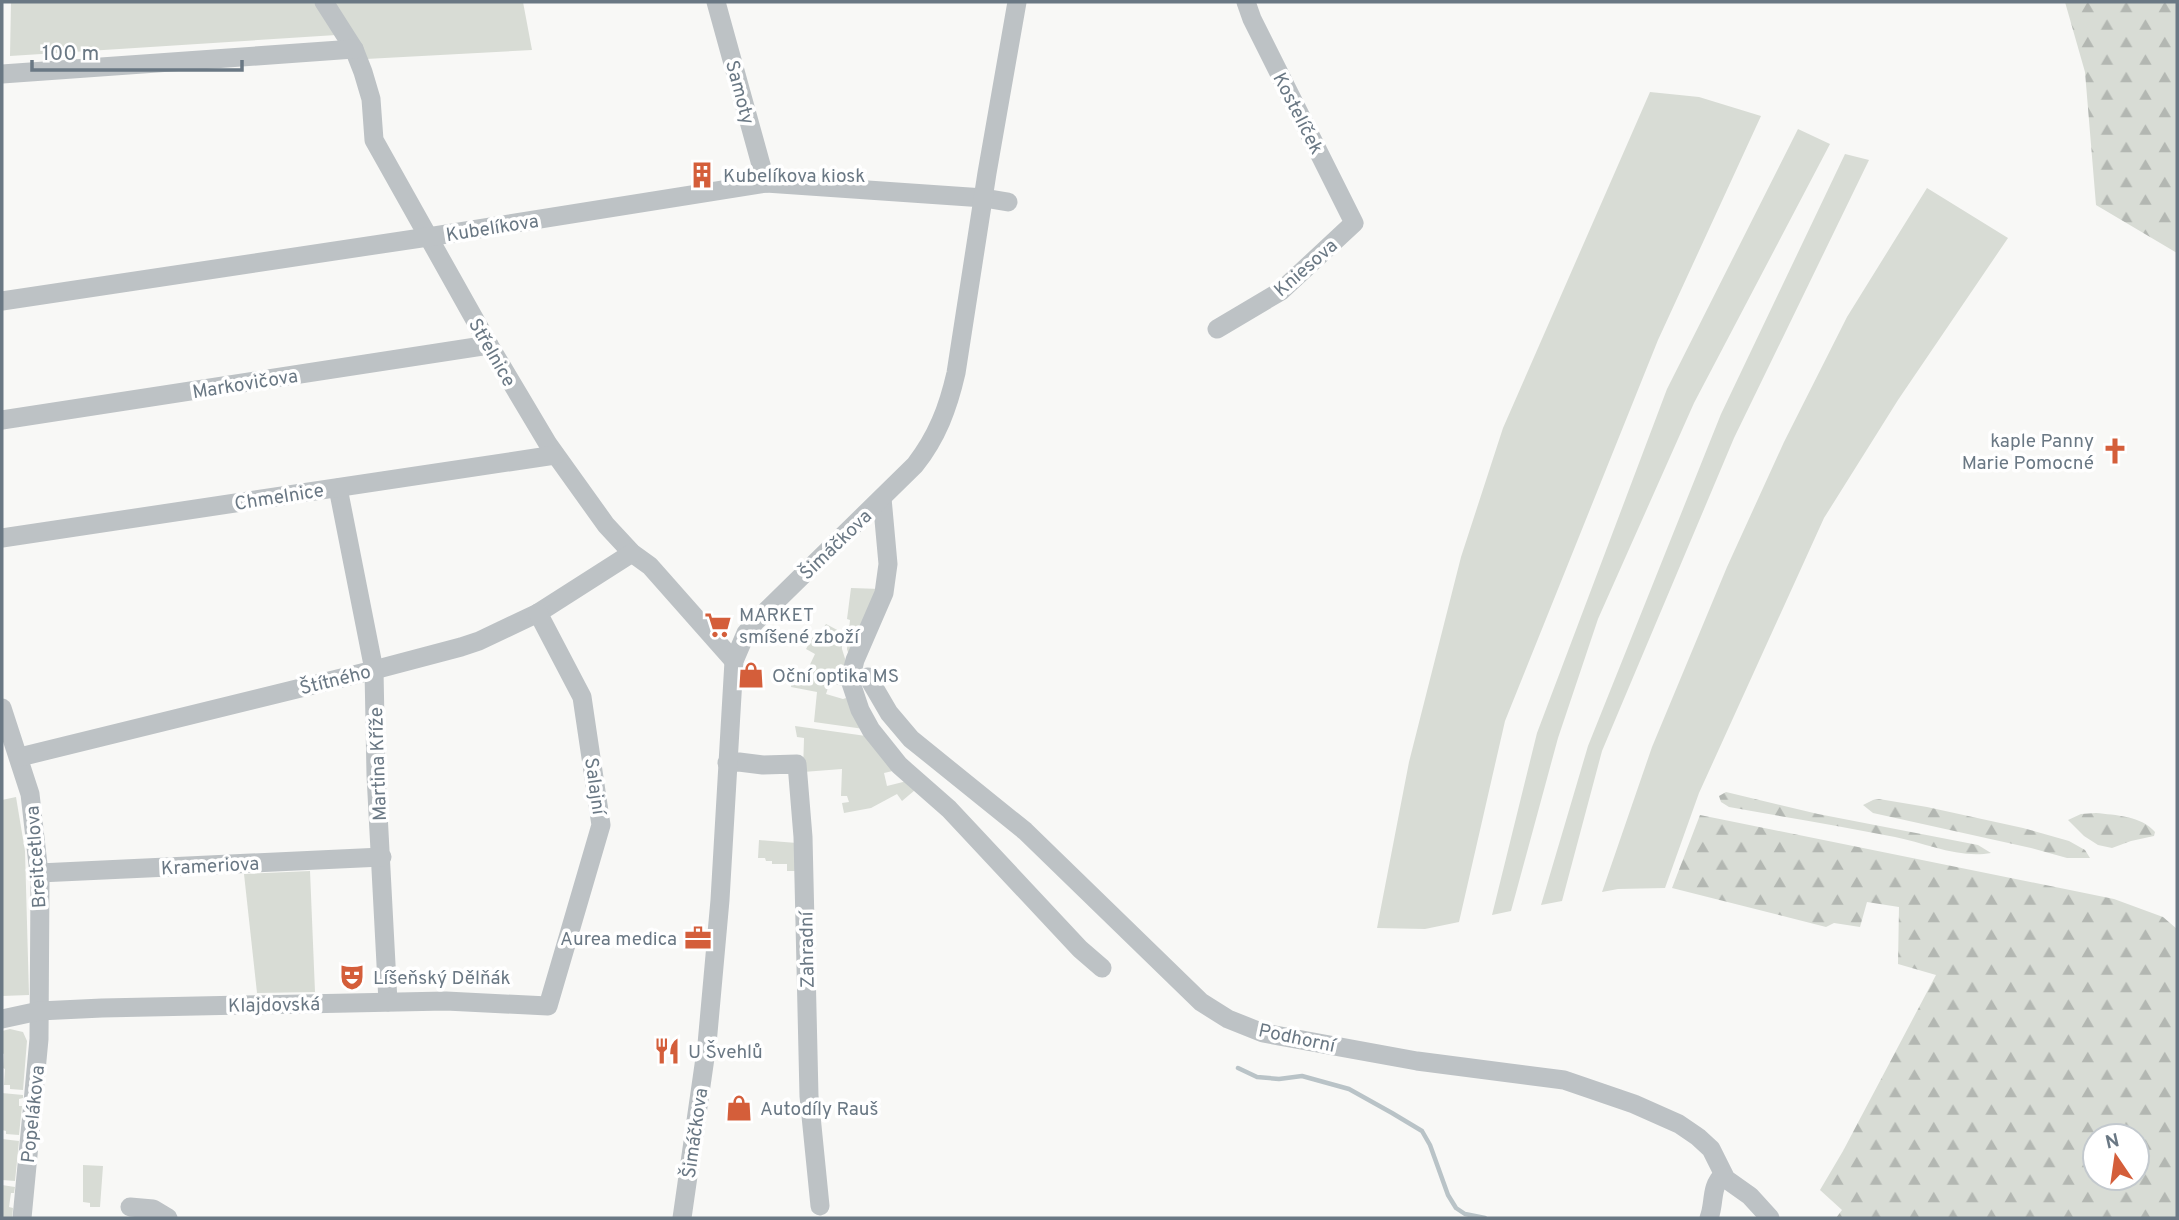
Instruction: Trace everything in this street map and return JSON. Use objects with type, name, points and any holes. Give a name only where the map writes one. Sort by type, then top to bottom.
[{"type":"street","name":"Střelnice","points":[[324,2],[354,49],[371,99],[373,140],[489,345],[555,455],[606,525],[632,553],[650,566],[734,661]]},
{"type":"street","name":"Samoty","points":[[716,2],[766,183]]},
{"type":"street","name":"Šimáčkova","points":[[682,1218],[707,1044],[720,900],[734,661],[746,633],[756,621],[915,465],[930,445],[949,401],[956,373],[986,173],[1017,2]]},
{"type":"street","name":"Kostelíček","points":[[1246,2],[1354,223]]},
{"type":"street","points":[[2,75],[354,49]]},
{"type":"street","name":"Kubelíkova","points":[[2,301],[766,183],[984,198],[1008,202]]},
{"type":"street","name":"Kniesova","points":[[1217,329],[1282,290],[1354,223]]},
{"type":"street","name":"Markovičova","points":[[2,420],[489,345]]},
{"type":"street","name":"Chmelnice","points":[[2,538],[555,455]]},
{"type":"street","name":"Martina Kříže","points":[[338,488],[374,670],[376,775],[388,1002]]},
{"type":"street","points":[[882,498],[888,564],[884,593],[855,660],[850,680],[860,710],[871,730],[899,765],[949,809],[1080,949],[1102,968]]},
{"type":"street","name":"Štítného","points":[[20,757],[374,670],[479,640],[538,612],[632,553]]},
{"type":"street","name":"Salajní","points":[[538,612],[583,697],[601,825],[548,1006]]},
{"type":"street","name":"Podhorní","points":[[868,677],[889,713],[911,739],[1025,831],[1201,1002],[1228,1018],[1263,1033],[1417,1061],[1570,1082],[1634,1104],[1679,1124],[1698,1137],[1708,1146],[1723,1175],[1731,1184],[1750,1196],[1770,1218]]},
{"type":"street","name":"Breitcetlova","points":[[2,708],[30,794],[39,873],[39,1011]]},
{"type":"street","name":"Zahradní","points":[[727,763],[797,764],[803,836],[809,1096],[820,1206]]},
{"type":"street","name":"Krameriova","points":[[39,873],[382,857]]},
{"type":"street","name":"Klajdovská","points":[[2,1019],[39,1011],[388,1002],[446,1001],[548,1006]]},
{"type":"street","name":"Popelákova","points":[[22,1218],[40,1039],[39,1011]]},
{"type":"street","points":[[1709,1218],[1715,1185],[1723,1175]]},
{"type":"street","points":[[130,1207],[153,1209],[168,1218]]},
{"type":"green space","points":[[11,2],[523,2],[532,50],[366,59],[352,34],[10,56]]},
{"type":"green space","points":[[2065,2],[2177,2],[2177,253],[2096,205],[2085,72]]},
{"type":"green space","points":[[1650,92],[1699,97],[1761,116],[1658,340],[1505,721],[1459,922],[1425,929],[1377,928],[1409,762],[1461,557],[1503,428]]},
{"type":"green space","points":[[1798,129],[1830,144],[1694,403],[1598,619],[1558,738],[1511,911],[1492,915],[1537,733],[1667,389]]},
{"type":"green space","points":[[1845,154],[1869,160],[1734,438],[1602,751],[1562,901],[1541,905],[1588,746],[1721,414]]},
{"type":"green space","points":[[1927,188],[2008,238],[1898,400],[1824,518],[1699,793],[1665,888],[1602,892],[1652,747],[1727,567],[1784,442],[1847,317]]},
{"type":"green space","points":[[851,588],[881,589],[852,665],[847,649]]},
{"type":"green space","points":[[826,624],[841,632],[847,665],[842,665],[842,686],[830,682],[826,694],[846,698],[864,729],[814,722],[817,692],[791,687],[792,672],[805,675],[815,654],[806,649]]},
{"type":"green space","points":[[795,726],[866,736],[897,770],[884,773],[887,786],[907,781],[915,790],[902,801],[897,794],[871,808],[844,813],[842,803],[849,802],[847,796],[841,796],[842,769],[803,772],[804,738],[797,737]]},
{"type":"green space","points":[[1726,792],[1818,814],[1978,845],[1991,853],[1955,852],[1895,837],[1729,807],[1721,802],[1719,796]]},
{"type":"green space","points":[[16,797],[25,851],[29,995],[2,996],[2,800]]},
{"type":"green space","points":[[1879,799],[2023,828],[2069,841],[2085,850],[2090,858],[2067,858],[1873,813],[1863,805]]},
{"type":"green space","points":[[2096,813],[2136,819],[2150,827],[2155,832],[2154,836],[2112,848],[2098,845],[2068,820],[2081,814]]},
{"type":"green space","points":[[1700,815],[2114,899],[2163,917],[2177,929],[2177,1218],[1836,1218],[1842,1210],[1820,1190],[1936,975],[1898,964],[1899,907],[1867,902],[1860,927],[1834,923],[1826,927],[1672,888]]},
{"type":"green space","points":[[759,840],[797,843],[798,871],[787,871],[787,864],[772,864],[772,861],[766,861],[765,858],[758,858]]},
{"type":"green space","points":[[310,871],[315,992],[257,993],[244,874]]},
{"type":"green space","points":[[10,1029],[23,1032],[27,1041],[23,1090],[10,1089],[10,1085],[4,1085],[2,1031]]},
{"type":"green space","points":[[2,1093],[23,1095],[23,1098],[19,1099],[19,1106],[22,1106],[19,1135],[6,1134],[6,1131],[2,1130]]},
{"type":"green space","points":[[2,1139],[19,1141],[15,1181],[2,1180]]},
{"type":"green space","points":[[83,1165],[103,1166],[100,1207],[90,1207],[90,1203],[83,1202]]},
{"type":"green space","points":[[2,1185],[15,1187],[14,1193],[11,1193],[9,1207],[13,1208],[12,1218],[2,1218]]},
{"type":"waterway","points":[[1238,1068],[1257,1077],[1279,1079],[1302,1076],[1349,1089],[1422,1131],[1456,1208],[1465,1214],[1485,1218]]},
{"type":"place","name":"Kubelíkova kiosk","points":[[702,175]]},
{"type":"place","name":"kaple Panny Marie Pomocné","points":[[2115,451]]},
{"type":"place","name":"MARKET smíšené zboží","points":[[718,625]]},
{"type":"place","name":"Oční optika MS","points":[[751,675]]},
{"type":"place","name":"Aurea medica","points":[[698,938]]},
{"type":"place","name":"Líšeňský Dělňák","points":[[352,977]]},
{"type":"place","name":"U Švehlů","points":[[667,1051]]},
{"type":"place","name":"Autodíly Rauš","points":[[739,1108]]}]
